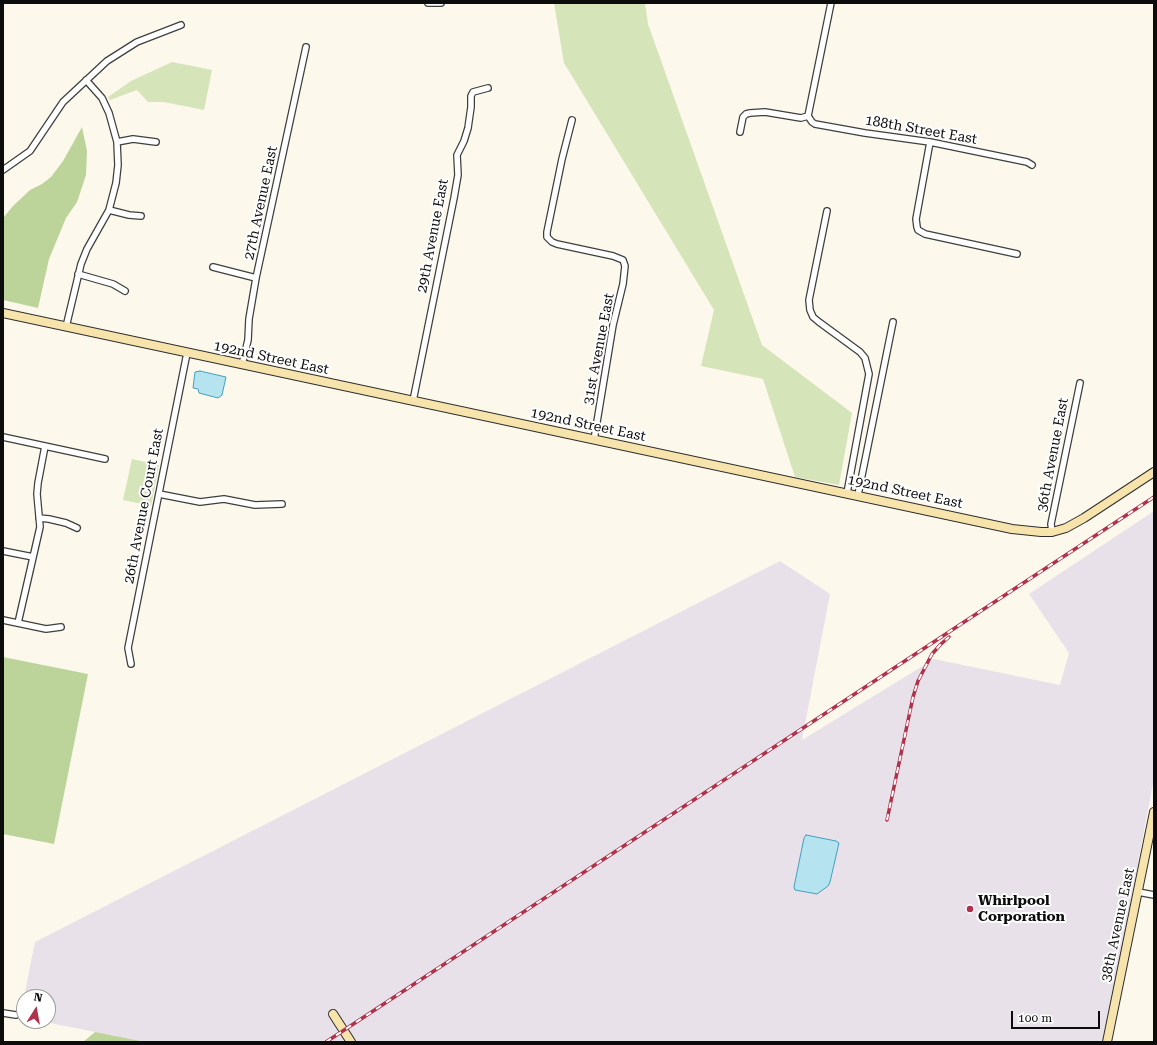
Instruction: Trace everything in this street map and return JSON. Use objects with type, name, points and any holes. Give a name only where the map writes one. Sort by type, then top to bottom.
[{"type":"street","points":[[428,3],[441,3]]},
{"type":"street","points":[[740,132],[743,117],[750,112],[765,112],[801,118],[808,116],[831,3]]},
{"type":"street","points":[[3,170],[30,151],[63,102],[106,61],[137,42],[181,25]]},
{"type":"street","name":"27th Avenue East","points":[[242,365],[248,340],[249,319],[256,278],[306,47]]},
{"type":"street","points":[[66,327],[81,264],[110,210],[118,165],[117,142],[109,113],[104,101],[86,80]]},
{"type":"street","name":"29th Avenue East","points":[[413,401],[454,198],[458,175],[457,155],[464,141],[472,107],[471,96],[473,92],[488,88]]},
{"type":"street","name":"188th Street East","points":[[808,116],[815,124],[930,142],[1027,162],[1032,165]]},
{"type":"street","name":"31st Avenue East","points":[[572,120],[546,232],[547,237],[552,242],[557,244],[602,253],[620,258],[625,262],[623,284],[613,324],[594,440]]},
{"type":"street","points":[[117,142],[133,139],[156,142]]},
{"type":"street","points":[[930,142],[916,219],[916,227],[919,231],[925,234],[1017,254]]},
{"type":"street","points":[[110,210],[129,215],[141,216]]},
{"type":"street","points":[[827,211],[809,300],[810,310],[813,317],[866,358],[869,374],[846,493]]},
{"type":"street","points":[[213,267],[256,278]]},
{"type":"street","points":[[78,274],[113,284],[126,290]]},
{"type":"street","name":"192nd Street East","points":[[3,314],[1012,529],[1052,532],[1066,528],[1084,518],[1154,472]]},
{"type":"street","points":[[858,495],[893,322]]},
{"type":"street","name":"26th Avenue Court East","points":[[131,664],[128,648],[187,353]]},
{"type":"street","name":"36th Avenue East","points":[[1052,532],[1052,524],[1080,383]]},
{"type":"street","points":[[3,437],[105,458]]},
{"type":"street","points":[[18,623],[40,527],[37,494],[45,446]]},
{"type":"street","points":[[159,494],[200,502],[224,500],[255,505],[282,504]]},
{"type":"street","points":[[40,518],[66,523],[77,528]]},
{"type":"street","points":[[3,550],[33,557]]},
{"type":"street","points":[[3,620],[46,629],[62,627]]},
{"type":"street","name":"38th Avenue East","points":[[1107,1042],[1154,812]]},
{"type":"street","points":[[1138,892],[1154,896]]},
{"type":"street","points":[[3,1013],[16,1015]]},
{"type":"street","points":[[332,1014],[351,1042]]},
{"type":"shaded area","points":[[1154,511],[1154,778],[1104,1042],[146,1042],[56,1024],[56,989],[26,989],[35,942],[780,561],[830,594],[802,740],[934,659],[1060,685],[1069,653],[1029,594]]},
{"type":"green space","points":[[554,3],[645,3],[648,24],[762,345],[852,413],[839,485],[795,477],[763,379],[701,366],[714,310],[564,63]]},
{"type":"green space","points":[[172,62],[212,70],[204,110],[164,102],[148,102],[137,90],[110,100],[108,97],[131,81]]},
{"type":"green space","points":[[82,127],[87,151],[86,175],[77,202],[66,218],[49,259],[38,308],[3,300],[3,218],[30,190],[42,184],[51,177],[63,161]]},
{"type":"green space","points":[[132,459],[159,465],[151,506],[123,500]]},
{"type":"green space","points":[[3,657],[88,674],[54,844],[3,834]]},
{"type":"green space","points":[[95,1032],[146,1042],[83,1042]]},
{"type":"water","points":[[200,371],[226,377],[222,395],[218,398],[199,393],[198,389],[193,388],[195,372]]},
{"type":"water","points":[[806,835],[836,841],[839,843],[830,882],[828,886],[817,894],[795,890],[794,887],[804,838]]},
{"type":"railway","points":[[326,1042],[1154,497]]},
{"type":"railway","points":[[887,820],[913,697],[918,681],[932,654],[949,637]]},
{"type":"place","name":"Whirlpool Corporation","points":[[970,909]]}]
